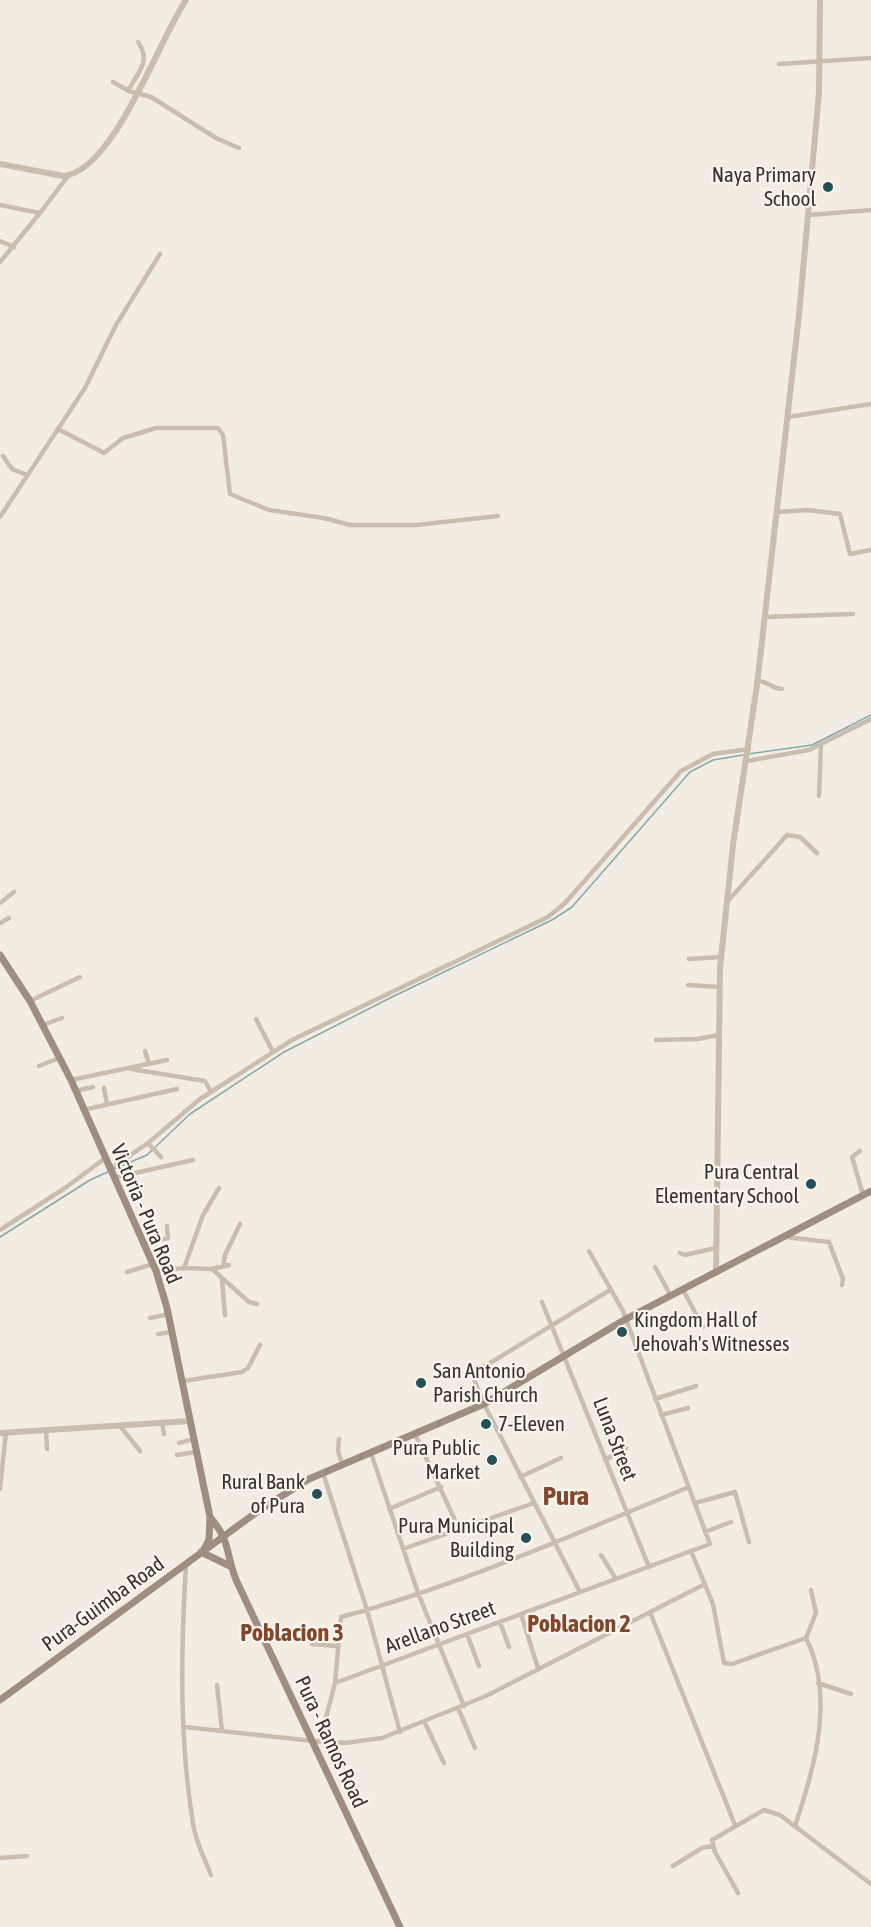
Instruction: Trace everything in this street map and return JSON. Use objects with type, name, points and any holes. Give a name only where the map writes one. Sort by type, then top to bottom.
[{"type":"main road","name":"Victoria - Pura Road","points":[[0,955],[30,1001],[71,1080],[154,1268],[169,1314],[210,1517],[225,1536]]},
{"type":"main road","name":"Pura-Guimba Road","points":[[0,1700],[278,1498],[322,1473],[416,1436],[484,1404],[624,1320],[871,1191]]},
{"type":"main road","points":[[210,1517],[209,1540],[201,1552],[230,1566]]},
{"type":"main road","name":"Pura - Ramos Road","points":[[225,1536],[230,1566],[316,1741],[400,1927]]},
{"type":"street","points":[[0,262],[68,176],[81,169],[99,153],[138,94],[186,0]]},
{"type":"street","points":[[716,1273],[720,957],[758,681],[788,417],[809,215],[819,61],[820,0]]},
{"type":"street","points":[[128,91],[145,63],[145,56],[138,42]]},
{"type":"street","points":[[779,64],[871,58]]},
{"type":"street","points":[[113,82],[128,91],[151,98],[216,138],[239,148]]},
{"type":"street","points":[[0,162],[68,176]]},
{"type":"street","points":[[0,205],[40,213]]},
{"type":"street","points":[[809,215],[871,210]]},
{"type":"street","points":[[0,241],[14,247]]},
{"type":"street","points":[[0,518],[85,388],[116,325],[160,254]]},
{"type":"street","points":[[788,417],[871,404]]},
{"type":"street","points":[[58,429],[105,453],[123,438],[156,428],[218,428],[223,435],[230,494],[269,510],[330,519],[350,525],[416,525],[498,516]]},
{"type":"street","points":[[3,456],[12,469],[27,475]]},
{"type":"street","points":[[777,512],[808,510],[840,514],[850,554],[871,550]]},
{"type":"street","points":[[765,617],[853,614]]},
{"type":"street","points":[[758,681],[766,681],[775,688],[782,689]]},
{"type":"street","points":[[747,761],[793,754],[821,744],[871,719]]},
{"type":"street","points":[[819,796],[821,744]]},
{"type":"street","points":[[110,1170],[148,1143],[211,1092],[273,1052],[337,1017],[548,917],[565,903],[681,771],[713,754],[749,749]]},
{"type":"street","points":[[726,903],[787,835],[800,837],[817,853]]},
{"type":"street","points":[[0,903],[14,892]]},
{"type":"street","points":[[0,923],[9,918]]},
{"type":"street","points":[[689,959],[720,957]]},
{"type":"street","points":[[30,1001],[80,977]]},
{"type":"street","points":[[688,986],[719,987]]},
{"type":"street","points":[[43,1025],[62,1018]]},
{"type":"street","points":[[256,1020],[273,1052]]},
{"type":"street","points":[[656,1040],[697,1039],[719,1035]]},
{"type":"street","points":[[146,1051],[149,1064]]},
{"type":"street","points":[[39,1066],[59,1058]]},
{"type":"street","points":[[71,1080],[167,1060]]},
{"type":"street","points":[[127,1069],[205,1081],[211,1092]]},
{"type":"street","points":[[75,1091],[93,1087]]},
{"type":"street","points":[[104,1088],[107,1104]]},
{"type":"street","points":[[84,1110],[177,1089]]},
{"type":"street","points":[[148,1143],[161,1157]]},
{"type":"street","points":[[860,1151],[852,1157],[863,1195]]},
{"type":"street","points":[[0,1230],[104,1159]]},
{"type":"street","points":[[113,1178],[193,1160]]},
{"type":"street","points":[[184,1268],[203,1215],[219,1188]]},
{"type":"street","points":[[223,1266],[225,1255],[240,1224]]},
{"type":"street","points":[[143,1244],[168,1238],[167,1226]]},
{"type":"street","points":[[783,1236],[829,1242],[843,1280],[842,1285]]},
{"type":"street","points":[[680,1253],[685,1255],[716,1248]]},
{"type":"street","points":[[589,1251],[623,1311],[624,1320],[710,1544],[691,1551],[713,1605],[722,1660],[726,1665],[806,1638]]},
{"type":"street","points":[[128,1272],[154,1268],[212,1269],[229,1265]]},
{"type":"street","points":[[656,1267],[671,1296]]},
{"type":"street","points":[[212,1269],[249,1302],[257,1304]]},
{"type":"street","points":[[222,1280],[225,1315]]},
{"type":"street","points":[[580,1592],[520,1477],[472,1375],[474,1371],[610,1290]]},
{"type":"street","points":[[683,1290],[703,1328]]},
{"type":"street","name":"Luna Street","points":[[542,1302],[649,1567]]},
{"type":"street","points":[[150,1318],[169,1314]]},
{"type":"street","points":[[158,1334],[172,1332]]},
{"type":"street","points":[[183,1381],[242,1372],[248,1368],[260,1344]]},
{"type":"street","points":[[655,1399],[696,1386]]},
{"type":"street","points":[[661,1415],[688,1408]]},
{"type":"street","points":[[0,1489],[3,1433],[190,1421]]},
{"type":"street","points":[[162,1424],[164,1434]]},
{"type":"street","points":[[120,1426],[140,1451]]},
{"type":"street","points":[[46,1430],[47,1449]]},
{"type":"street","points":[[416,1436],[459,1529]]},
{"type":"street","points":[[179,1443],[194,1439]]},
{"type":"street","points":[[339,1439],[338,1451],[342,1464]]},
{"type":"street","points":[[605,1460],[626,1448]]},
{"type":"street","points":[[177,1455],[196,1452]]},
{"type":"street","points":[[371,1453],[418,1593],[475,1748]]},
{"type":"street","points":[[520,1477],[561,1458]]},
{"type":"street","points":[[322,1473],[367,1610],[400,1731]]},
{"type":"street","points":[[389,1509],[441,1487]]},
{"type":"street","points":[[316,1741],[335,1683],[339,1619],[418,1593],[553,1543],[689,1487]]},
{"type":"street","points":[[695,1503],[735,1492],[749,1542]]},
{"type":"street","points":[[403,1549],[534,1503]]},
{"type":"street","points":[[705,1532],[731,1522]]},
{"type":"street","name":"Arellano Street","points":[[335,1683],[691,1551]]},
{"type":"street","points":[[601,1555],[616,1579]]},
{"type":"street","points":[[186,1564],[180,1667],[193,1826],[211,1875]]},
{"type":"street","points":[[185,1727],[345,1743],[382,1738],[461,1707],[705,1584]]},
{"type":"street","points":[[795,1826],[817,1750],[816,1659],[806,1638],[816,1613],[811,1590]]},
{"type":"street","points":[[650,1612],[735,1826]]},
{"type":"street","points":[[521,1614],[538,1668]]},
{"type":"street","points":[[500,1622],[509,1647]]},
{"type":"street","points":[[467,1634],[479,1666]]},
{"type":"street","points":[[312,1644],[337,1646]]},
{"type":"street","points":[[818,1683],[851,1694]]},
{"type":"street","points":[[218,1685],[222,1731]]},
{"type":"street","points":[[424,1722],[444,1763]]},
{"type":"street","points":[[738,1893],[713,1846],[713,1838],[769,1809],[871,1884]]},
{"type":"street","points":[[673,1866],[687,1860],[697,1851],[713,1846]]},
{"type":"street","points":[[0,1858],[27,1856]]},
{"type":"waterway","points":[[748,754],[812,745],[871,715]]},
{"type":"waterway","points":[[114,1169],[147,1155],[190,1114],[284,1052],[552,920],[572,907],[690,772],[713,760],[743,755]]},
{"type":"waterway","points":[[0,1237],[90,1180],[110,1171]]},
{"type":"place","name":"Naya Primary School","points":[[828,187]]},
{"type":"place","name":"Pura Central Elementary School","points":[[811,1184]]},
{"type":"place","name":"Kingdom Hall of Jehovah's Witnesses","points":[[622,1332]]},
{"type":"place","name":"San Antonio Parish Church","points":[[421,1383]]},
{"type":"place","name":"7-Eleven","points":[[486,1424]]},
{"type":"place","name":"Pura Public Market","points":[[492,1460]]},
{"type":"place","name":"Rural Bank of Pura","points":[[317,1494]]},
{"type":"place","name":"Pura Municipal Building","points":[[526,1538]]},
{"type":"district","name":"Pura","points":[[566,1496]]},
{"type":"district","name":"Poblacion 2","points":[[579,1624]]},
{"type":"district","name":"Poblacion 3","points":[[292,1633]]}]
